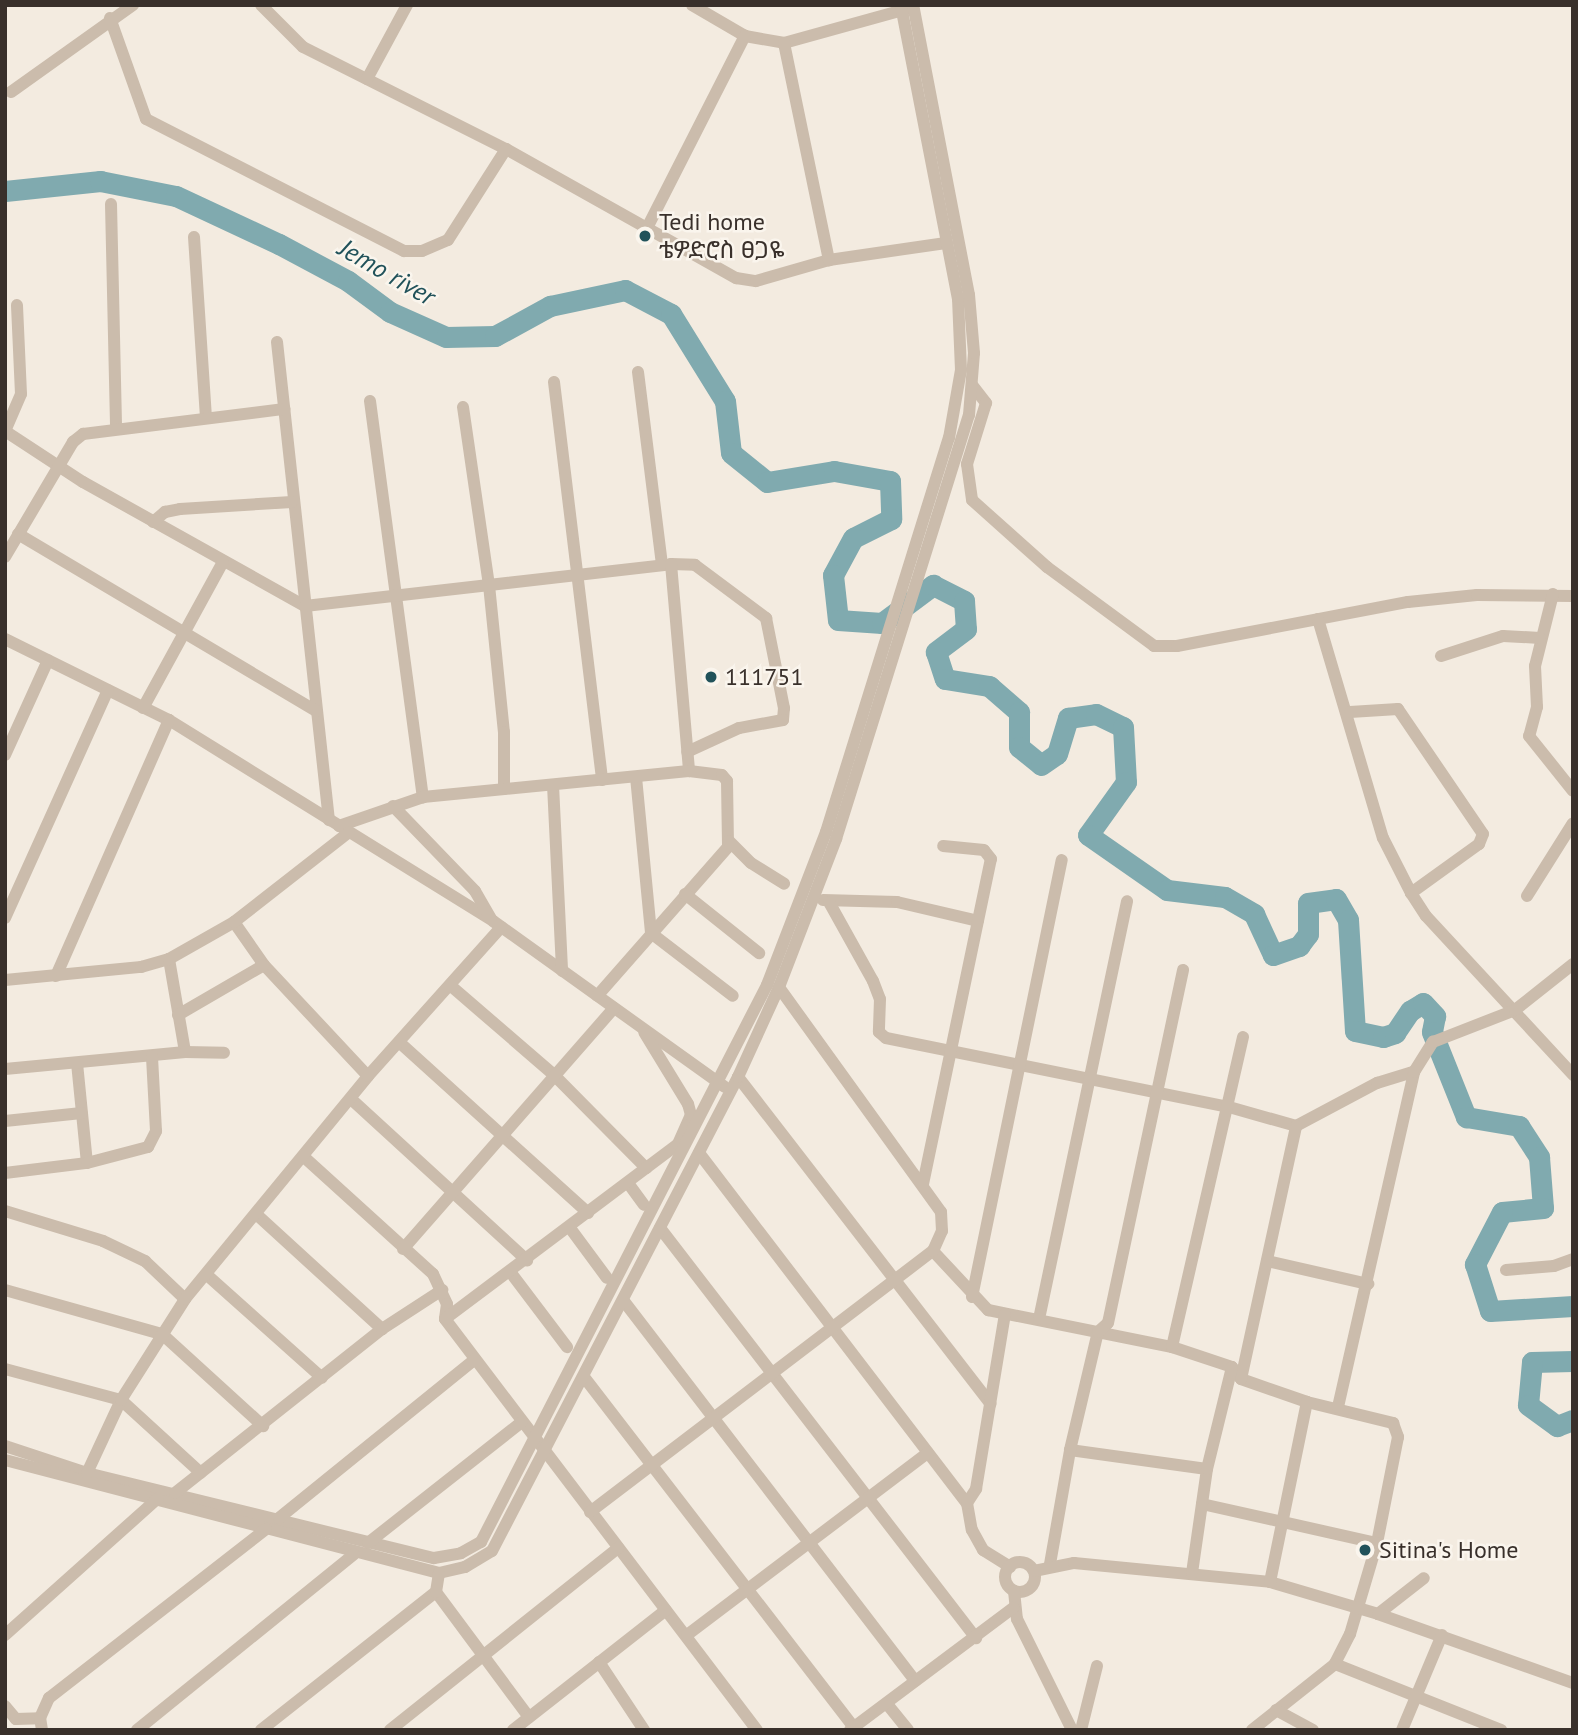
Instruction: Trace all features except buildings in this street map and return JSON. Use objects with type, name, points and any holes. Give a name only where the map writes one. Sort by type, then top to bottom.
[{"type":"street","points":[[11,92],[110,18],[133,5]]},
{"type":"street","points":[[261,5],[303,47],[506,149],[746,281],[829,260],[946,243]]},
{"type":"street","points":[[367,79],[407,5]]},
{"type":"street","points":[[692,5],[745,36],[784,43],[907,7]]},
{"type":"street","points":[[7,1461],[159,1496],[175,1493],[434,1558],[461,1553],[481,1542],[536,1440],[767,985],[826,832],[884,658],[949,438],[961,370],[958,299],[946,243],[907,7]]},
{"type":"street","points":[[906,585],[969,415],[973,387],[969,295],[907,7]]},
{"type":"street","points":[[110,18],[146,119],[404,251],[422,251],[448,240],[506,149]]},
{"type":"street","points":[[647,228],[745,36]]},
{"type":"street","points":[[784,43],[829,260]]},
{"type":"street","points":[[111,204],[116,427]]},
{"type":"street","points":[[194,236],[206,417]]},
{"type":"street","points":[[17,306],[21,394],[5,431],[153,522],[305,606],[667,564],[695,565],[766,618],[784,708],[783,720],[739,728],[687,752]]},
{"type":"street","points":[[277,342],[316,711],[339,826]]},
{"type":"street","points":[[961,370],[986,403],[967,464],[972,500],[1047,568],[1133,635],[1154,646],[1177,646],[1422,600],[1553,594],[1573,596]]},
{"type":"street","points":[[638,372],[667,564],[689,771]]},
{"type":"street","points":[[554,382],[602,780]]},
{"type":"street","points":[[370,401],[423,797]]},
{"type":"street","points":[[463,407],[489,585],[504,732],[504,789]]},
{"type":"street","points":[[5,556],[60,464],[83,434],[116,427],[284,409]]},
{"type":"street","points":[[153,522],[180,509],[292,502]]},
{"type":"street","points":[[18,534],[316,711]]},
{"type":"street","points":[[143,708],[223,562]]},
{"type":"street","points":[[1553,594],[1535,666],[1537,707],[1530,740],[1573,791]]},
{"type":"street","points":[[1318,619],[1349,712],[1383,838],[1411,893],[1426,916],[1515,1010],[1567,1058],[1573,1075]]},
{"type":"street","points":[[1441,656],[1503,636],[1541,638]]},
{"type":"street","points":[[5,639],[169,720],[497,924],[731,1091]]},
{"type":"street","points":[[7,1446],[266,1529],[354,1554],[439,1573],[465,1567],[492,1550],[731,1091],[779,987],[836,839],[884,658]]},
{"type":"street","points":[[5,755],[48,660]]},
{"type":"street","points":[[5,918],[108,690]]},
{"type":"street","points":[[1349,712],[1398,709],[1483,834],[1479,844],[1411,893]]},
{"type":"street","points":[[56,976],[169,720]]},
{"type":"street","points":[[5,980],[141,967],[169,958],[234,922],[339,826],[423,797],[689,771],[717,772],[727,781],[729,841],[597,996]]},
{"type":"street","points":[[636,777],[651,933],[733,996]]},
{"type":"street","points":[[553,785],[562,971]]},
{"type":"street","points":[[393,806],[475,891],[497,924]]},
{"type":"street","points":[[1527,896],[1573,823]]},
{"type":"street","points":[[729,841],[751,863],[784,884]]},
{"type":"street","points":[[923,1184],[991,859],[984,850],[943,846]]},
{"type":"street","points":[[972,1297],[1062,860]]},
{"type":"street","points":[[685,894],[759,953]]},
{"type":"street","points":[[813,898],[829,902],[897,902],[978,921]]},
{"type":"street","points":[[1039,1319],[1128,901]]},
{"type":"street","points":[[829,902],[877,990],[879,1032],[886,1038],[950,1049],[1088,1081],[1229,1107],[1296,1126],[1377,1083],[1414,1072]]},
{"type":"street","points":[[234,922],[264,965],[368,1076]]},
{"type":"street","points":[[87,1473],[121,1400],[185,1298],[207,1275],[368,1076],[451,986],[497,924]]},
{"type":"street","points":[[169,958],[185,1052]]},
{"type":"street","points":[[1338,1407],[1414,1072],[1433,1042],[1515,1010],[1573,964]]},
{"type":"street","points":[[178,1016],[264,965]]},
{"type":"street","points":[[1050,1564],[1070,1450],[1098,1332],[1108,1323],[1159,1094],[1183,970]]},
{"type":"street","points":[[451,986],[554,1075],[646,1168]]},
{"type":"street","points":[[590,1512],[777,1374],[834,1326],[933,1251],[942,1231],[941,1212],[923,1184],[779,987]]},
{"type":"street","points":[[403,1249],[614,1008]]},
{"type":"street","points":[[445,1319],[511,1273],[678,1144],[691,1115],[641,1028]]},
{"type":"street","points":[[1172,1347],[1243,1037]]},
{"type":"street","points":[[399,1042],[588,1213]]},
{"type":"street","points":[[5,1069],[185,1052],[224,1053]]},
{"type":"street","points":[[5,1173],[88,1163],[148,1147],[154,1139],[152,1056]]},
{"type":"street","points":[[77,1063],[88,1163]]},
{"type":"street","points":[[738,1077],[991,1404]]},
{"type":"street","points":[[351,1099],[527,1260]]},
{"type":"street","points":[[5,1121],[82,1113]]},
{"type":"street","points":[[1241,1379],[1296,1126]]},
{"type":"street","points":[[699,1153],[967,1503],[972,1530],[983,1549],[1010,1567]]},
{"type":"street","points":[[304,1157],[433,1274],[442,1290],[445,1319],[757,1730]]},
{"type":"street","points":[[628,1183],[645,1205]]},
{"type":"street","points":[[5,1211],[103,1241],[145,1261],[185,1298]]},
{"type":"street","points":[[256,1214],[382,1329]]},
{"type":"street","points":[[570,1228],[607,1278]]},
{"type":"street","points":[[660,1228],[777,1374],[867,1500],[976,1638]]},
{"type":"street","points":[[933,1251],[972,1297],[988,1310],[1172,1347],[1232,1367],[1241,1379],[1307,1402],[1338,1407],[1393,1423],[1398,1431],[1377,1543],[1360,1607],[1335,1664],[1252,1730]]},
{"type":"street","points":[[1506,1270],[1554,1266],[1573,1259]]},
{"type":"street","points":[[1267,1261],[1368,1284]]},
{"type":"street","points":[[511,1273],[567,1347]]},
{"type":"street","points":[[207,1275],[322,1378]]},
{"type":"street","points":[[5,1290],[162,1334],[263,1426]]},
{"type":"street","points":[[175,1493],[263,1426],[382,1329],[442,1290]]},
{"type":"street","points":[[623,1300],[915,1681]]},
{"type":"street","points":[[967,1503],[976,1489],[1005,1314]]},
{"type":"street","points":[[279,1518],[475,1359]]},
{"type":"street","points":[[1192,1573],[1207,1469],[1232,1367]]},
{"type":"street","points":[[5,1369],[121,1400],[201,1473]]},
{"type":"street","points":[[584,1377],[751,1587],[852,1728],[1013,1608]]},
{"type":"street","points":[[1270,1582],[1307,1402]]},
{"type":"street","points":[[368,1543],[522,1422]]},
{"type":"street","points":[[1070,1450],[1207,1469]]},
{"type":"street","points":[[687,1635],[928,1452]]},
{"type":"street","points":[[5,1635],[159,1496]]},
{"type":"street","points":[[1202,1504],[1283,1519],[1377,1543]]},
{"type":"street","points":[[5,1706],[16,1718],[41,1724],[49,1698],[266,1529]]},
{"type":"street","points":[[390,1730],[618,1548]]},
{"type":"street","points":[[137,1730],[354,1554]]},
{"type":"street","points":[[1010,1567],[1023,1562],[1034,1571]]},
{"type":"street","points":[[1034,1571],[1050,1564],[1192,1573],[1270,1582],[1360,1607],[1573,1683]]},
{"type":"street","points":[[1010,1567],[1006,1580],[1014,1591],[1013,1608],[1072,1730]]},
{"type":"street","points":[[1014,1591],[1034,1585],[1034,1571]]},
{"type":"street","points":[[261,1730],[436,1592],[439,1573]]},
{"type":"street","points":[[1378,1614],[1424,1578]]},
{"type":"street","points":[[436,1592],[529,1717]]},
{"type":"street","points":[[513,1730],[666,1610]]},
{"type":"street","points":[[1402,1730],[1442,1635]]},
{"type":"street","points":[[599,1662],[644,1730]]},
{"type":"street","points":[[1335,1664],[1501,1730]]},
{"type":"street","points":[[1081,1730],[1097,1666]]},
{"type":"street","points":[[887,1704],[908,1730]]},
{"type":"street","points":[[1276,1710],[1313,1730]]},
{"type":"waterway","name":"Jemo river","points":[[5,191],[100,181],[176,196],[279,244],[348,281],[390,312],[446,337],[495,336],[550,306],[625,290],[671,314],[725,401],[731,453],[767,482],[834,471],[890,481],[891,519],[853,538],[833,575],[838,620],[882,623],[933,585],[964,601],[966,629],[936,652],[945,679],[989,686],[1019,712],[1019,747],[1041,765],[1057,754],[1068,718],[1096,714],[1123,727],[1126,782],[1088,835],[1167,890],[1225,897],[1254,914],[1273,955],[1299,946],[1308,934],[1308,903],[1336,899],[1348,920],[1355,1031],[1383,1037],[1395,1033],[1410,1011],[1423,1003],[1435,1016],[1432,1032],[1466,1117],[1519,1126],[1539,1157],[1543,1208],[1502,1212],[1475,1264],[1490,1311],[1573,1306]]},
{"type":"waterway","name":"Jemo river","points":[[1573,1361],[1532,1362],[1528,1405],[1557,1426],[1573,1420]]},
{"type":"place","name":"Tedi home ቴዎድሮስ ፀጋዬ","points":[[645,236]]},
{"type":"place","name":"111751","points":[[711,677]]},
{"type":"place","name":"Sitina's Home","points":[[1365,1550]]}]
